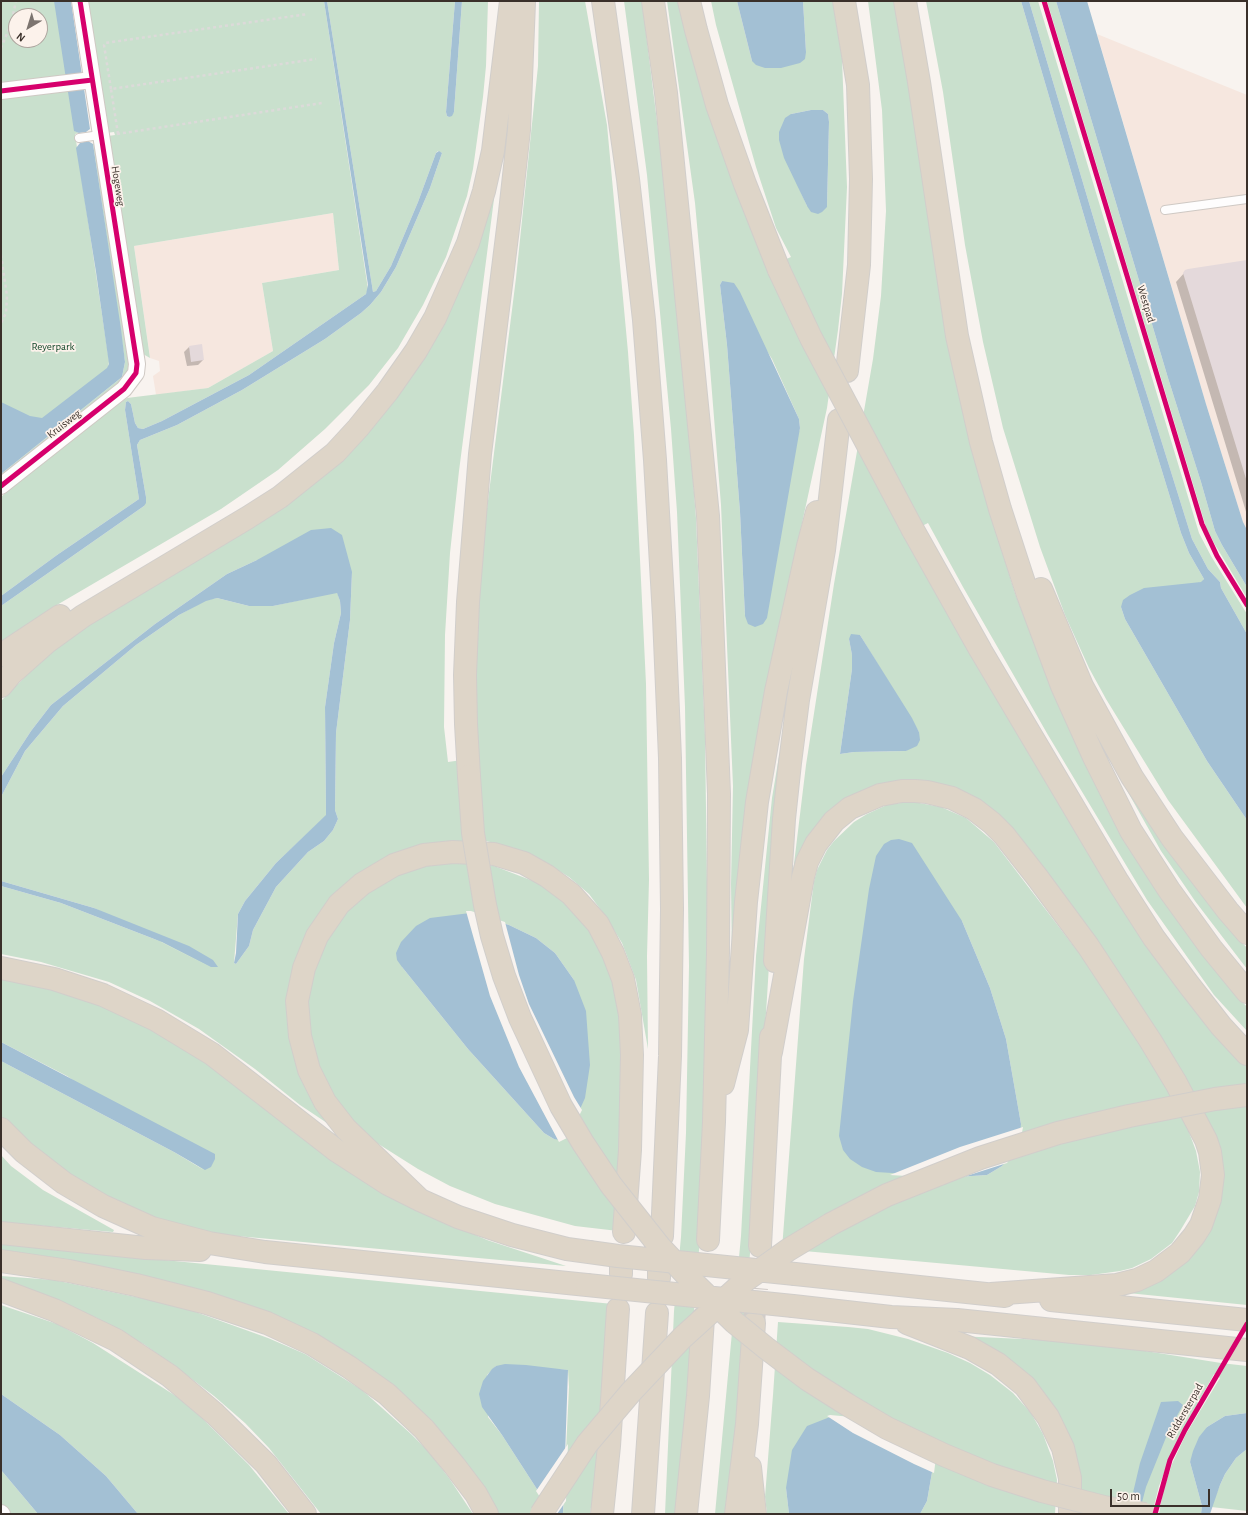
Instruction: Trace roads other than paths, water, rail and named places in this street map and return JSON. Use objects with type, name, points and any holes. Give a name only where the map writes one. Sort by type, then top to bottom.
[{"type":"highway","points":[[1,686],[11,674],[47,642],[83,616],[280,497],[335,453],[358,428],[388,391],[416,350],[435,318],[468,243],[484,191],[493,151],[511,1]]},
{"type":"highway","points":[[524,1],[519,130],[480,454],[468,595],[465,675],[469,776],[474,833],[485,905],[492,936],[504,976],[520,1018],[561,1106],[611,1185],[660,1247],[692,1281],[729,1317],[766,1348],[807,1379],[848,1405],[887,1428],[944,1455],[992,1475],[1042,1491],[1096,1505],[1145,1514]]},
{"type":"highway","points":[[603,1],[628,179],[644,320],[655,460],[664,617],[670,758],[672,909],[670,1056],[662,1236]]},
{"type":"highway","points":[[653,1],[666,93],[708,516],[719,794],[718,953],[714,1122],[708,1240]]},
{"type":"highway","points":[[689,1],[717,105],[744,184],[779,270],[811,338],[913,530],[980,651],[1118,882],[1154,938],[1188,984],[1221,1026],[1247,1054]]},
{"type":"highway","points":[[844,1],[858,85],[861,163],[859,265],[847,371]]},
{"type":"highway","points":[[905,1],[919,82],[957,336],[981,442],[1000,509],[1028,595],[1062,686],[1094,757],[1132,831],[1169,890],[1211,948],[1247,992]]},
{"type":"highway","points":[[714,1122],[737,1030],[746,902],[757,802],[776,692],[808,546],[838,428],[824,550],[798,700],[784,819],[760,1246]]},
{"type":"highway","points":[[981,442],[1011,500],[1044,596],[1082,686],[1132,777],[1172,838],[1228,911],[1247,933]]},
{"type":"highway","points":[[1,655],[75,606],[194,550]]},
{"type":"highway","points":[[771,1052],[807,862],[816,844],[834,821],[850,808],[880,795],[915,791],[927,792],[952,798],[974,809],[992,823],[1028,865],[1088,946],[1150,1040],[1176,1082],[1206,1140],[1210,1152],[1213,1175],[1210,1199],[1201,1225],[1194,1236],[1173,1260],[1151,1274],[1137,1280],[1117,1285],[991,1294]]},
{"type":"highway","points":[[420,1200],[346,1129],[325,1102],[309,1070],[300,1036],[297,1001],[304,968],[317,936],[330,917],[339,904],[362,884],[394,865],[424,855],[453,852],[494,854],[524,863],[547,876],[572,894],[598,924],[618,966],[630,1015],[632,1054],[630,1150],[624,1232]]},
{"type":"highway","points":[[1,968],[54,979],[103,995],[156,1020],[212,1054],[337,1151],[388,1184],[420,1200],[458,1217],[505,1233],[552,1245],[589,1252],[660,1283],[793,1306],[891,1317],[957,1320],[1247,1350]]},
{"type":"highway","points":[[541,1514],[587,1444],[631,1392],[682,1338],[746,1280],[801,1243],[887,1195],[980,1158],[1058,1133],[1129,1116],[1215,1099],[1247,1095]]},
{"type":"highway","points":[[1,1128],[24,1152],[64,1183],[103,1206],[132,1220],[152,1228],[209,1243],[265,1252],[586,1285],[660,1283],[795,1274],[1247,1320]]},
{"type":"highway","points":[[1,1233],[146,1248],[265,1252]]},
{"type":"highway","points":[[1,1261],[69,1271],[129,1283],[207,1303],[267,1323],[312,1344],[349,1366],[387,1394],[424,1429],[476,1494],[487,1514]]},
{"type":"highway","points":[[643,1514],[660,1283]]},
{"type":"highway","points":[[1,1290],[54,1310],[116,1340],[170,1376],[216,1414],[266,1464],[305,1514]]},
{"type":"highway","points":[[602,1514],[609,1446],[618,1309]]},
{"type":"highway","points":[[891,1317],[970,1348],[998,1364],[1026,1386],[1048,1417],[1063,1448],[1070,1478],[1070,1514]]},
{"type":"highway","points":[[686,1514],[698,1396],[703,1318]]},
{"type":"highway","points":[[736,1514],[747,1424],[754,1323]]},
{"type":"highway","points":[[635,1514],[650,1424]]},
{"type":"highway","points":[[747,1424],[755,1514]]},
{"type":"street","name":"Hogeweg","points":[[80,1],[88,80],[89,137],[137,364],[136,374]]},
{"type":"street","points":[[1,91],[88,80]]},
{"type":"street","name":"Kruisweg","points":[[1,486],[124,389],[136,374]]},
{"type":"lane","points":[[1165,210],[1247,199]]},
{"type":"water","points":[[54,1],[71,1],[90,129],[86,132],[79,133],[74,131]]},
{"type":"water","points":[[324,1],[327,1],[373,292],[376,291],[391,266],[418,202],[436,153],[439,151],[442,153],[430,188],[396,267],[381,292],[370,305],[325,339],[242,390],[177,425],[140,440],[137,445],[146,497],[146,503],[144,506],[1,606],[1,596],[57,555],[139,499],[125,410],[126,402],[128,401],[131,404],[135,423],[138,428],[143,429],[162,421],[249,375],[366,294],[368,285]]},
{"type":"water","points":[[455,1],[462,1],[454,112],[452,116],[449,117],[447,116],[446,112]]},
{"type":"water","points":[[737,1],[803,1],[806,52],[805,59],[800,63],[781,68],[765,68],[756,65],[752,61]]},
{"type":"water","points":[[1021,1],[1029,1],[1127,331],[1192,539],[1208,569],[1220,582],[1221,588],[1247,634],[1247,820],[1207,761],[1125,619],[1121,607],[1123,600],[1144,588],[1201,582],[1204,579],[1189,553],[1181,533],[1090,236]]},
{"type":"water","points":[[1056,1],[1087,1],[1206,404],[1243,522],[1247,530],[1247,587],[1215,531]]},
{"type":"water","points":[[811,110],[823,110],[828,114],[829,122],[827,207],[818,214],[811,212],[807,206],[784,158],[779,140],[779,132],[785,118],[791,114]]},
{"type":"water","points":[[88,141],[93,144],[121,329],[125,362],[122,377],[1,474],[1,402],[30,416],[42,418],[107,368],[109,364],[76,148],[80,143]]},
{"type":"water","points":[[722,281],[734,283],[740,292],[799,419],[800,428],[767,618],[763,624],[755,627],[748,624],[745,616],[740,512],[727,345],[720,285]]},
{"type":"water","points":[[331,528],[342,535],[352,572],[350,620],[336,733],[335,810],[338,819],[333,830],[324,841],[308,852],[276,887],[253,930],[249,946],[236,964],[234,963],[238,914],[245,901],[276,863],[326,815],[325,707],[334,643],[341,613],[340,601],[337,593],[273,606],[249,606],[217,598],[206,601],[179,615],[136,645],[63,706],[25,751],[1,797],[1,777],[31,731],[51,705],[155,624],[227,574],[257,560],[311,530]]},
{"type":"water","points":[[851,634],[860,635],[912,718],[919,732],[920,740],[917,746],[906,751],[854,752],[840,754],[852,669],[852,655],[849,639]]},
{"type":"water","points":[[899,839],[912,843],[962,921],[990,988],[1006,1039],[1021,1124],[1019,1143],[1002,1166],[987,1175],[957,1177],[876,1172],[862,1167],[850,1159],[843,1150],[839,1136],[853,1001],[869,889],[876,856],[884,844],[891,840]]},
{"type":"water","points":[[1,881],[94,908],[189,946],[213,960],[218,967],[211,967],[162,942],[61,903],[1,886]]},
{"type":"water","points":[[470,913],[509,925],[536,938],[555,953],[574,980],[586,1011],[590,1065],[585,1098],[571,1129],[560,1140],[554,1139],[544,1133],[468,1049],[397,960],[396,953],[401,942],[416,926],[430,918]]},
{"type":"water","points":[[1,1042],[215,1154],[215,1159],[211,1167],[205,1170],[174,1152],[1,1061]]},
{"type":"water","points":[[505,1364],[568,1370],[563,1514],[553,1514],[482,1407],[479,1394],[483,1381],[492,1369],[496,1366]]},
{"type":"water","points":[[1,1394],[60,1435],[106,1476],[138,1514],[38,1514],[1,1470]]},
{"type":"water","points":[[1178,1401],[1183,1405],[1169,1430],[1146,1487],[1139,1514],[1128,1514],[1140,1463],[1161,1402]]},
{"type":"water","points":[[1247,1413],[1247,1449],[1236,1458],[1225,1474],[1210,1514],[1201,1514],[1202,1506],[1190,1462],[1199,1437],[1207,1427],[1225,1416]]},
{"type":"water","points":[[830,1417],[935,1455],[927,1501],[920,1514],[789,1514],[786,1488],[792,1450],[807,1426]]},
{"type":"tunnel","points":[[754,1322],[757,1288]]},
{"type":"park label","name":"Reyerpark","points":[[53,347]]}]
